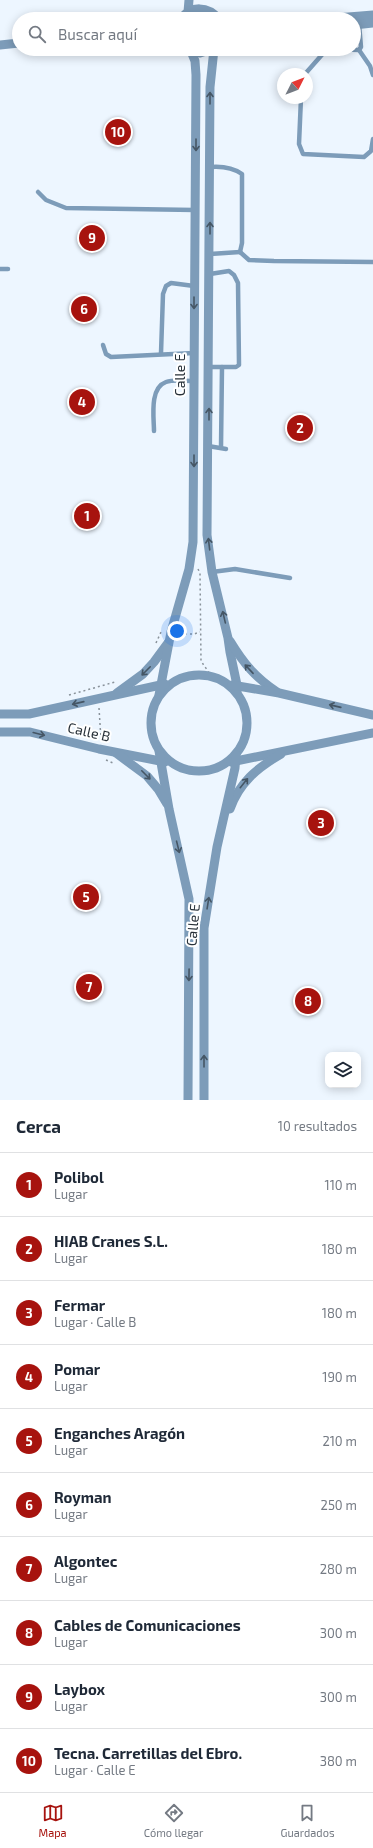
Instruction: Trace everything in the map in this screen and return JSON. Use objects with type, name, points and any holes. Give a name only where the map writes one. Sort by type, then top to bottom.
[{"type":"street","points":[[189,0],[188,12],[200,8],[211,11]]},
{"type":"street","points":[[207,0],[211,11]]},
{"type":"street","points":[[361,16],[373,15]]},
{"type":"street","points":[[361,24],[373,23]]},
{"type":"street","points":[[0,44],[12,43]]},
{"type":"street","name":"Calle E","points":[[159,695],[168,654],[169,642],[189,569],[192,549],[196,75],[192,56]]},
{"type":"street","name":"Calle E","points":[[212,56],[210,87],[210,274],[207,535],[212,572],[228,638],[234,688]]},
{"type":"street","name":"Calle E","points":[[228,638],[252,672],[279,693]]},
{"type":"street","name":"Calle B","points":[[116,694],[143,674],[169,642]]},
{"type":"street","points":[[373,715],[279,693],[234,688],[212,677],[190,676],[170,684],[159,695],[155,702],[151,719],[152,735],[159,751],[171,763],[185,769],[200,772],[215,769],[234,759],[283,753],[343,738],[373,734]]},
{"type":"street","name":"Calle B","points":[[0,714],[29,714],[116,694],[128,693],[161,684],[170,684]]},
{"type":"street","points":[[234,688],[245,708],[247,724],[244,740],[234,759]]},
{"type":"street","name":"Calle B","points":[[0,732],[30,732],[115,752],[132,754],[160,762],[171,763]]},
{"type":"street","name":"Calle E","points":[[159,751],[169,809],[189,899],[188,1100]]},
{"type":"street","name":"Calle E","points":[[115,752],[147,776],[158,789],[169,809]]},
{"type":"street","points":[[224,817],[236,794],[246,780],[259,768],[283,753]]},
{"type":"street","name":"Calle E","points":[[204,1100],[204,928],[217,847],[234,759]]},
{"type":"lane","points":[[361,53],[370,66],[373,75]]},
{"type":"lane","points":[[310,68],[321,56]]},
{"type":"lane","points":[[301,104],[300,144],[304,154],[364,157],[371,150],[373,139]]},
{"type":"lane","points":[[210,167],[222,166],[235,169],[242,174],[242,243],[240,252]]},
{"type":"lane","points":[[38,192],[46,200],[66,208],[195,210]]},
{"type":"lane","points":[[210,254],[240,252],[249,260],[373,262]]},
{"type":"lane","points":[[0,269],[8,269]]},
{"type":"lane","points":[[209,367],[236,368],[239,365],[238,284],[234,275],[228,272],[210,274]]},
{"type":"lane","points":[[161,353],[163,294],[166,286],[171,283],[194,286]]},
{"type":"lane","points":[[103,345],[106,354],[110,357],[194,352]]},
{"type":"lane","points":[[208,446],[223,448],[222,367]]},
{"type":"lane","points":[[154,432],[154,397],[158,387],[165,382],[194,381]]},
{"type":"lane","points":[[212,572],[235,569],[290,578]]},
{"type":"path","points":[[200,573],[201,661],[212,677]]},
{"type":"path","points":[[154,648],[164,630]]},
{"type":"path","points":[[177,633],[194,634],[200,632]]},
{"type":"path","points":[[65,696],[116,682]]},
{"type":"path","points":[[98,702],[100,744]]},
{"type":"path","points":[[103,759],[118,764]]},
{"type":"place","name":"Tecna. Carretillas del Ebro.","points":[[118,132]]},
{"type":"place","name":"Laybox","points":[[92,238]]},
{"type":"place","name":"Royman","points":[[84,309]]},
{"type":"place","name":"Pomar","points":[[82,402]]},
{"type":"place","name":"HIAB Cranes S.L.","points":[[300,428]]},
{"type":"place","name":"Polibol","points":[[87,516]]},
{"type":"place","name":"Fermar","points":[[321,823]]},
{"type":"place","name":"Enganches Aragón","points":[[86,897]]},
{"type":"place","name":"Algontec","points":[[89,987]]},
{"type":"place","name":"Cables de Comunicaciones","points":[[308,1001]]}]
